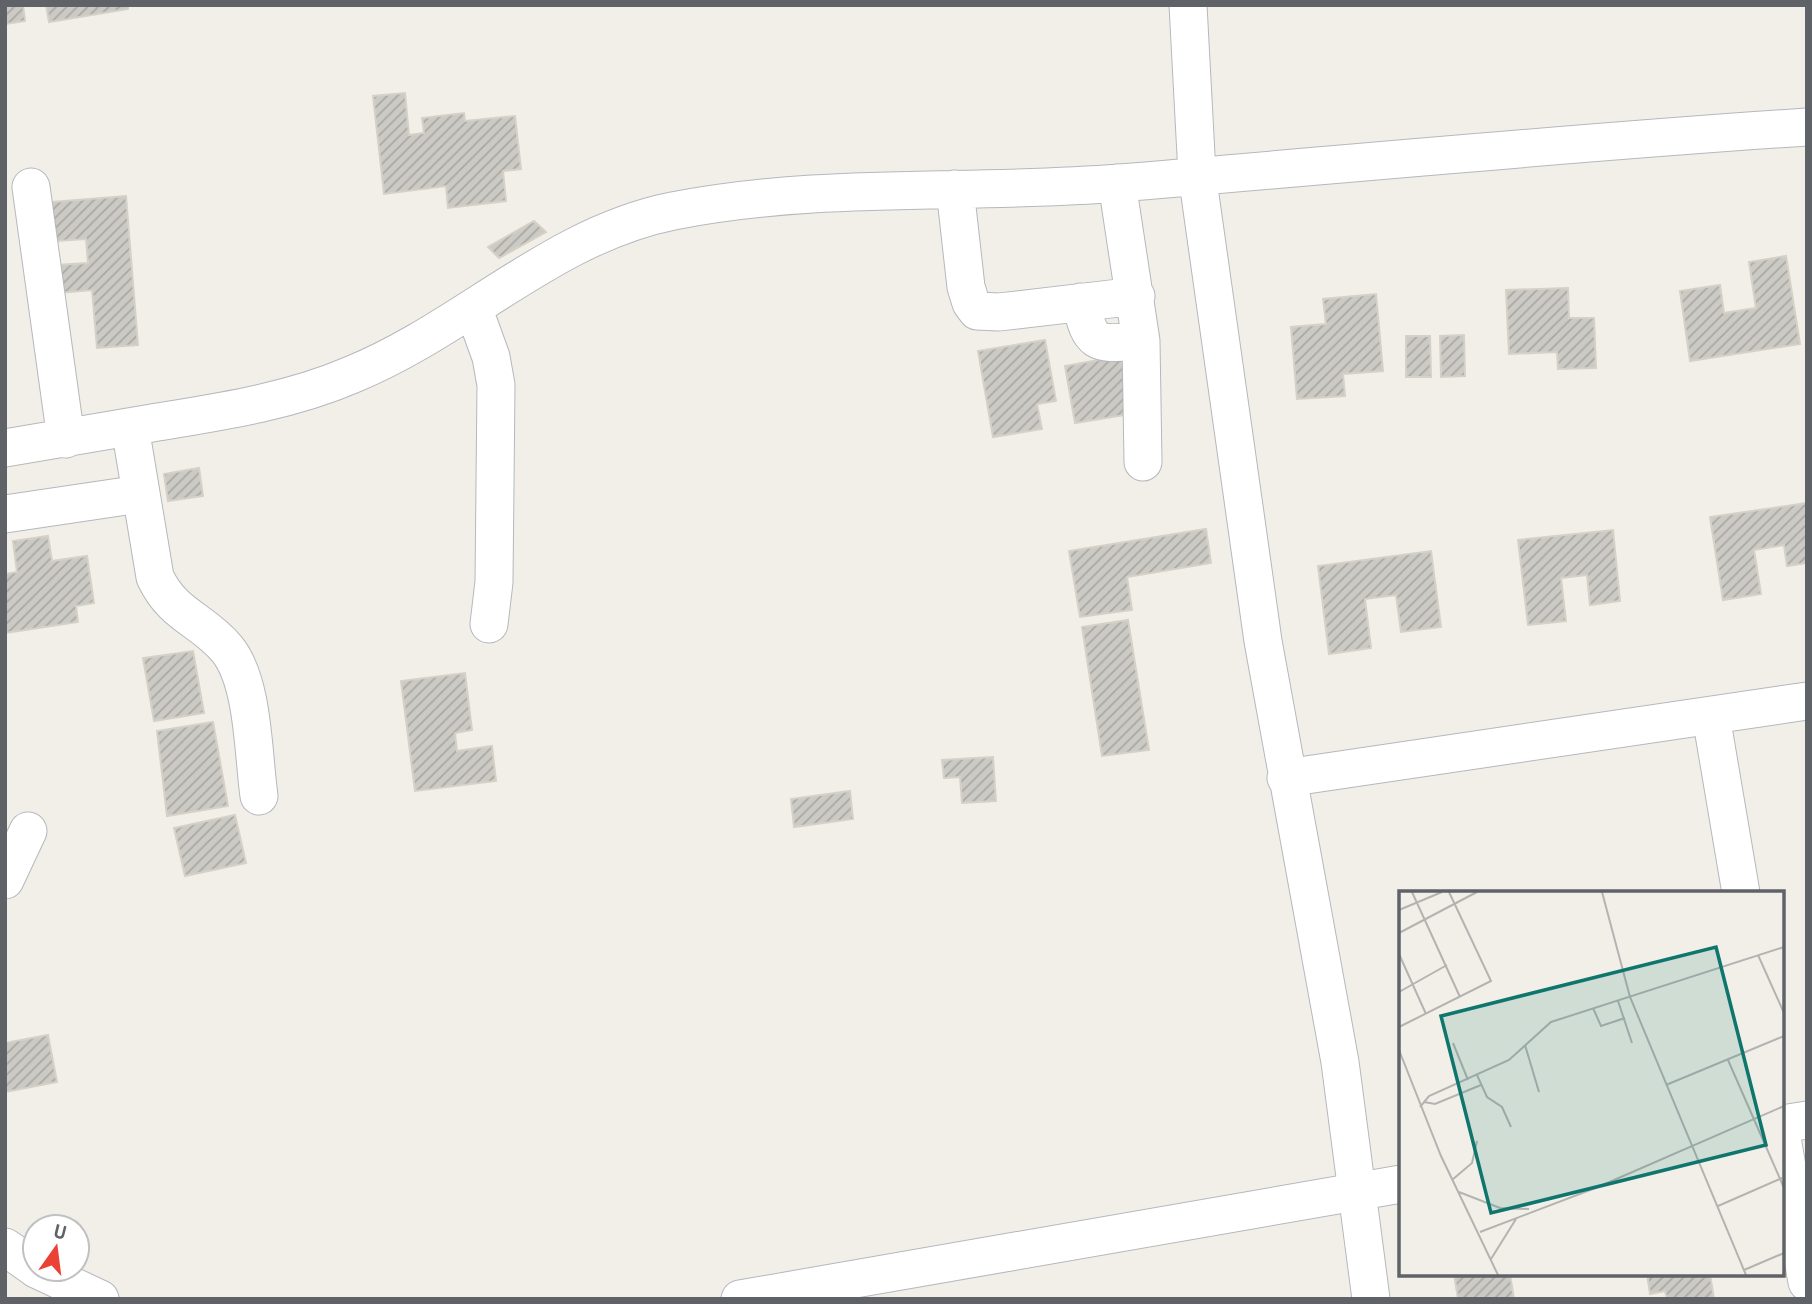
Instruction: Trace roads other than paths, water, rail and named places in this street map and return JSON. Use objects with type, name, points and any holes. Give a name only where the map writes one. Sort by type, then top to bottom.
[{"type":"street","points":[[1188,5],[1197,174],[1263,641],[1340,1062],[1371,1299]]},
{"type":"street","points":[[5,448],[236,409],[349,376],[474,310],[567,248],[615,226],[672,211],[806,195],[1117,183],[1197,174],[1807,127]]},
{"type":"street","points":[[1117,183],[1141,341],[1143,462]]},
{"type":"street","points":[[31,187],[66,439]]},
{"type":"street","points":[[955,189],[966,288],[973,308],[986,313],[1136,296]]},
{"type":"street","points":[[1081,302],[1086,329],[1092,337],[1108,342],[1141,341]]},
{"type":"street","points":[[474,310],[491,357],[496,385],[494,582],[489,624]]},
{"type":"street","points":[[130,427],[155,577],[164,597],[214,636],[236,663],[244,686],[259,796]]},
{"type":"street","points":[[5,514],[140,494]]},
{"type":"street","points":[[1286,778],[1807,701]]},
{"type":"street","points":[[1711,716],[1741,891]]},
{"type":"street","points":[[5,880],[28,831]]},
{"type":"street","points":[[1784,1124],[1807,1120]]},
{"type":"street","points":[[1784,1150],[1807,1282]]},
{"type":"street","points":[[740,1299],[1399,1184]]},
{"type":"street","points":[[5,1247],[21,1258]]},
{"type":"street","points":[[62,1283],[100,1299]]}]
